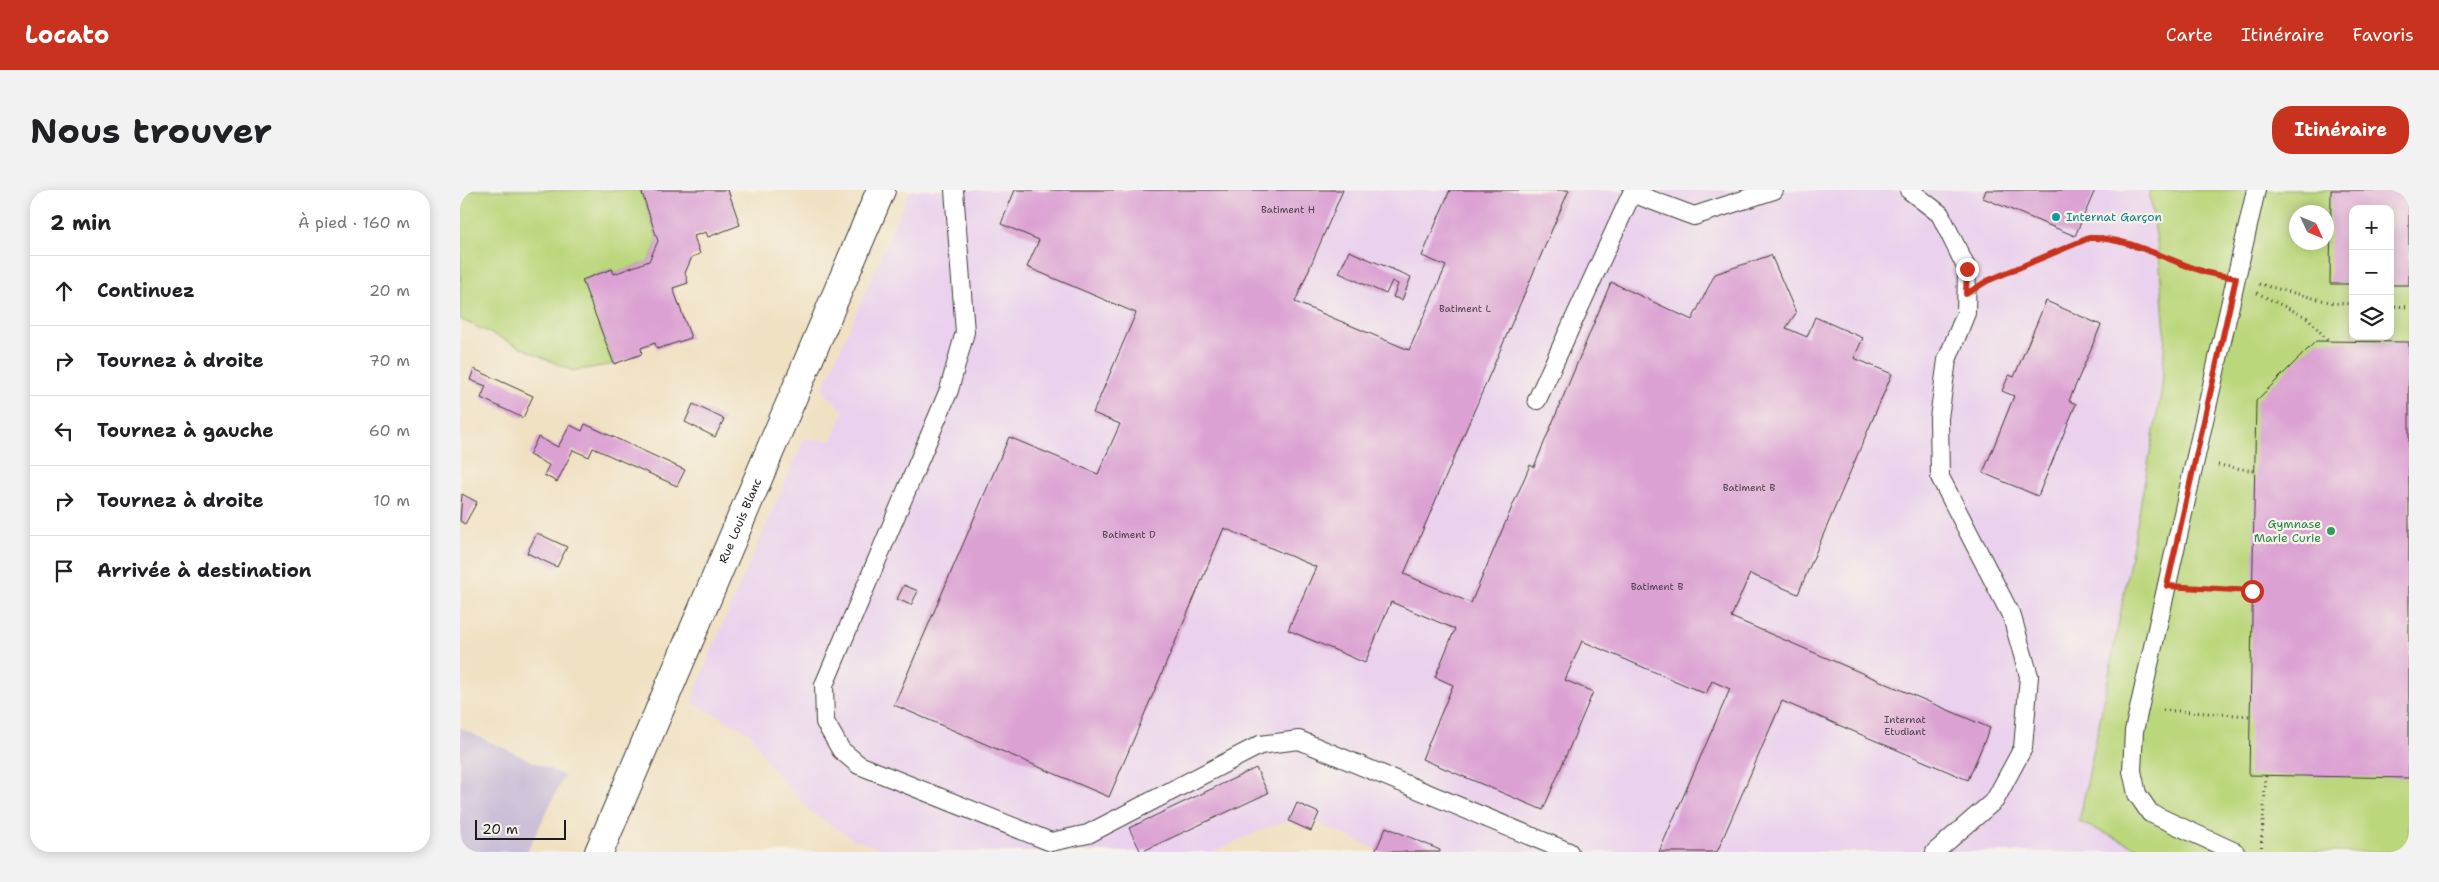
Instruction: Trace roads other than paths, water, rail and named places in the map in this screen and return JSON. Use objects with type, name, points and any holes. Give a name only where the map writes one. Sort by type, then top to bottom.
[{"type":"street","name":"Rue Louis Blanc","points":[[599,852],[881,190]]},
{"type":"lane","points":[[954,190],[965,332],[949,390],[824,685],[825,722],[840,750],[859,765],[1051,842],[1088,834],[1260,745],[1298,740],[1569,852]]},
{"type":"lane","points":[[1537,400],[1633,192],[1694,216],[1774,190]]},
{"type":"lane","points":[[1909,190],[1940,214],[1967,269],[1966,312],[1947,360],[1939,418],[1940,477],[2012,617],[2029,676],[2023,748],[1995,800],[1935,852]]},
{"type":"lane","points":[[2234,852],[2150,813],[2137,794],[2132,771],[2134,731],[2256,190]]},
{"type":"place","name":"Internat Garçon","points":[[2056,217]]},
{"type":"place","name":"Gymnase Marie Curie","points":[[2331,531]]}]
